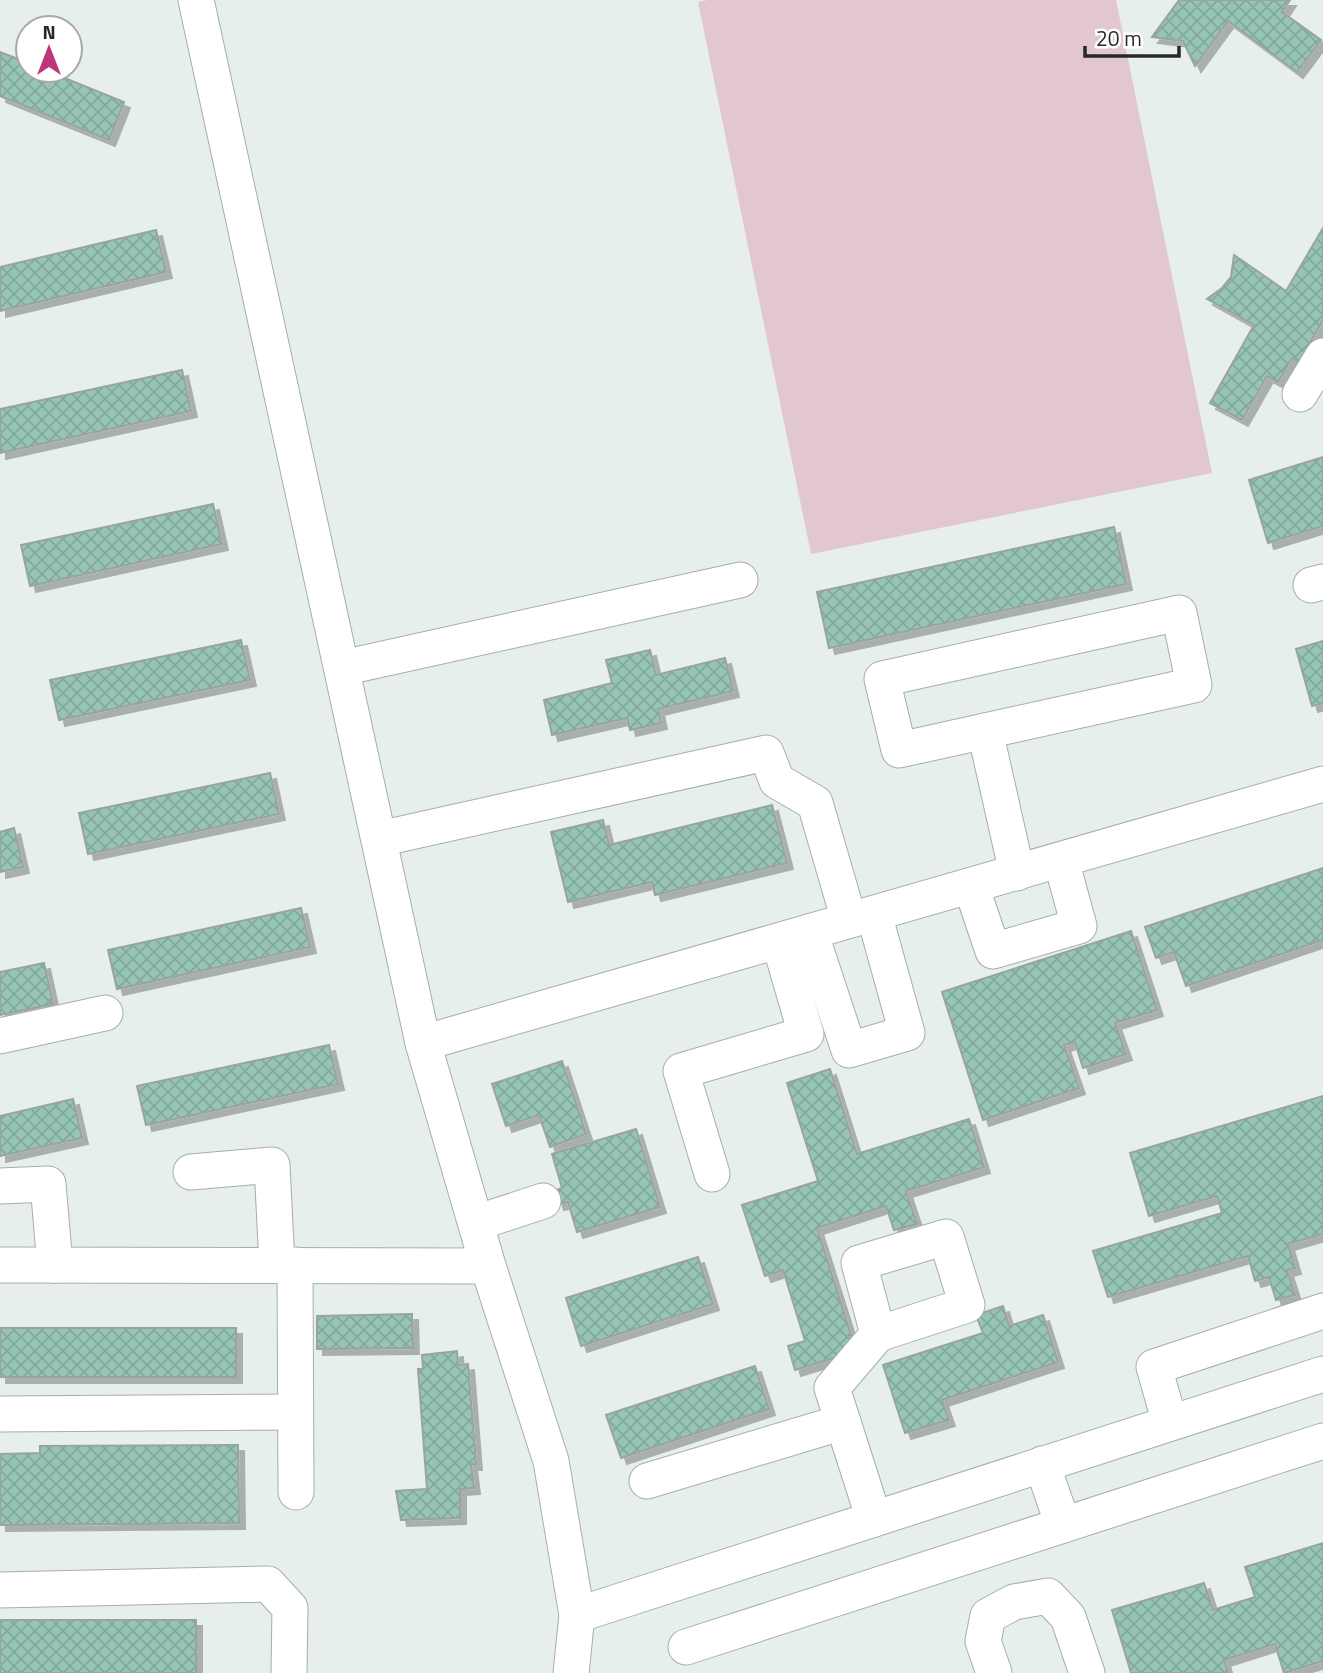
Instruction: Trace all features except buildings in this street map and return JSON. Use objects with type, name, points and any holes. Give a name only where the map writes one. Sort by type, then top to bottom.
[{"type":"street","points":[[195,0],[423,1043],[488,1266],[551,1461],[577,1615],[571,1673]]},
{"type":"street","points":[[1300,394],[1323,356]]},
{"type":"street","points":[[342,668],[740,580]]},
{"type":"street","points":[[1179,613],[1194,685],[985,731],[899,750],[882,679],[1179,613]]},
{"type":"street","points":[[985,731],[1017,873]]},
{"type":"street","points":[[379,839],[766,752],[777,780],[815,803],[907,1033],[849,1050],[794,936]]},
{"type":"street","points":[[423,1043],[1323,784]]},
{"type":"street","points":[[971,886],[993,951],[1079,926],[1061,860]]},
{"type":"street","points":[[712,1174],[681,1071],[806,1034],[794,936]]},
{"type":"street","points":[[0,1036],[105,1013]]},
{"type":"street","points":[[191,1172],[272,1165],[286,1265],[295,1412],[296,1492]]},
{"type":"street","points":[[0,1186],[48,1184],[55,1265]]},
{"type":"street","points":[[476,1223],[543,1201]]},
{"type":"street","points":[[0,1265],[488,1266]]},
{"type":"street","points":[[1170,1423],[1154,1367],[1323,1311]]},
{"type":"street","points":[[874,1519],[832,1388],[878,1334]]},
{"type":"street","points":[[577,1615],[1323,1374]]},
{"type":"street","points":[[0,1414],[295,1412]]},
{"type":"street","points":[[646,1482],[842,1422]]},
{"type":"street","points":[[686,1647],[1323,1441]]},
{"type":"street","points":[[1042,1464],[1063,1525]]},
{"type":"street","points":[[999,1546],[1014,1602]]},
{"type":"street","points":[[0,1590],[268,1584],[290,1608],[289,1673]]},
{"type":"street","points":[[994,1673],[983,1641],[988,1616],[1014,1602],[1048,1596],[1068,1617],[1087,1673]]},
{"type":"shaded area","points":[[1116,0],[1212,473],[811,554],[698,2]]}]
